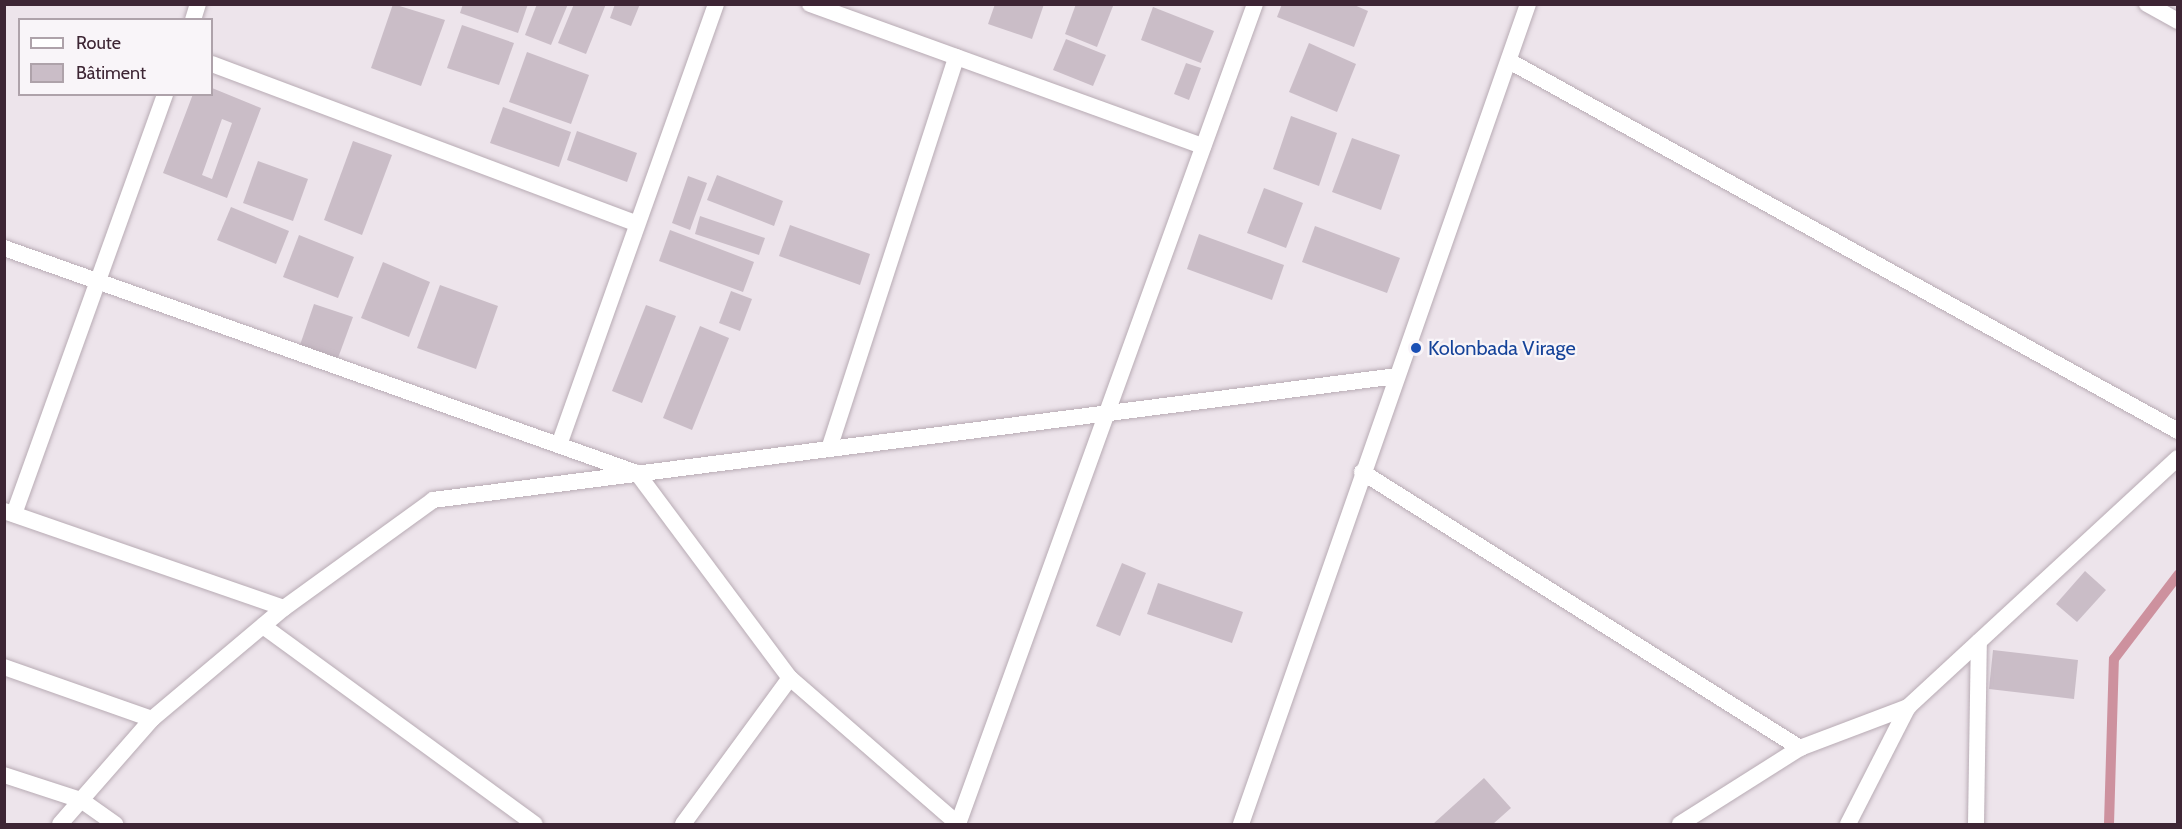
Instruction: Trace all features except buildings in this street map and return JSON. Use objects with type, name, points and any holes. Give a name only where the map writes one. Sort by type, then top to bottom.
[{"type":"street","points":[[559,445],[716,4]]},
{"type":"street","points":[[810,4],[1203,146]]},
{"type":"street","points":[[4,248],[637,473],[790,678],[958,824],[1255,4]]},
{"type":"street","points":[[1241,825],[1362,472],[1511,62],[1528,4]]},
{"type":"street","points":[[2147,4],[2178,21]]},
{"type":"street","points":[[829,449],[956,57]]},
{"type":"street","points":[[1511,62],[2178,431]]},
{"type":"street","points":[[213,64],[638,224]]},
{"type":"street","points":[[164,96],[98,281],[9,512],[284,608]]},
{"type":"street","points":[[60,825],[152,719],[284,608],[433,500],[1397,376]]},
{"type":"street","points":[[1848,825],[1908,707],[2178,458]]},
{"type":"street","points":[[1362,472],[1800,748]]},
{"type":"street","points":[[263,626],[535,825]]},
{"type":"street","points":[[1976,825],[1979,642]]},
{"type":"street","points":[[4,667],[152,719]]},
{"type":"street","points":[[683,825],[790,678]]},
{"type":"street","points":[[1680,825],[1800,748],[1908,707]]},
{"type":"street","points":[[4,775],[81,800],[115,825]]},
{"type":"waterway","points":[[2109,824],[2114,659],[2178,575]]},
{"type":"place","name":"Kolonbada Virage","points":[[1416,348]]}]
